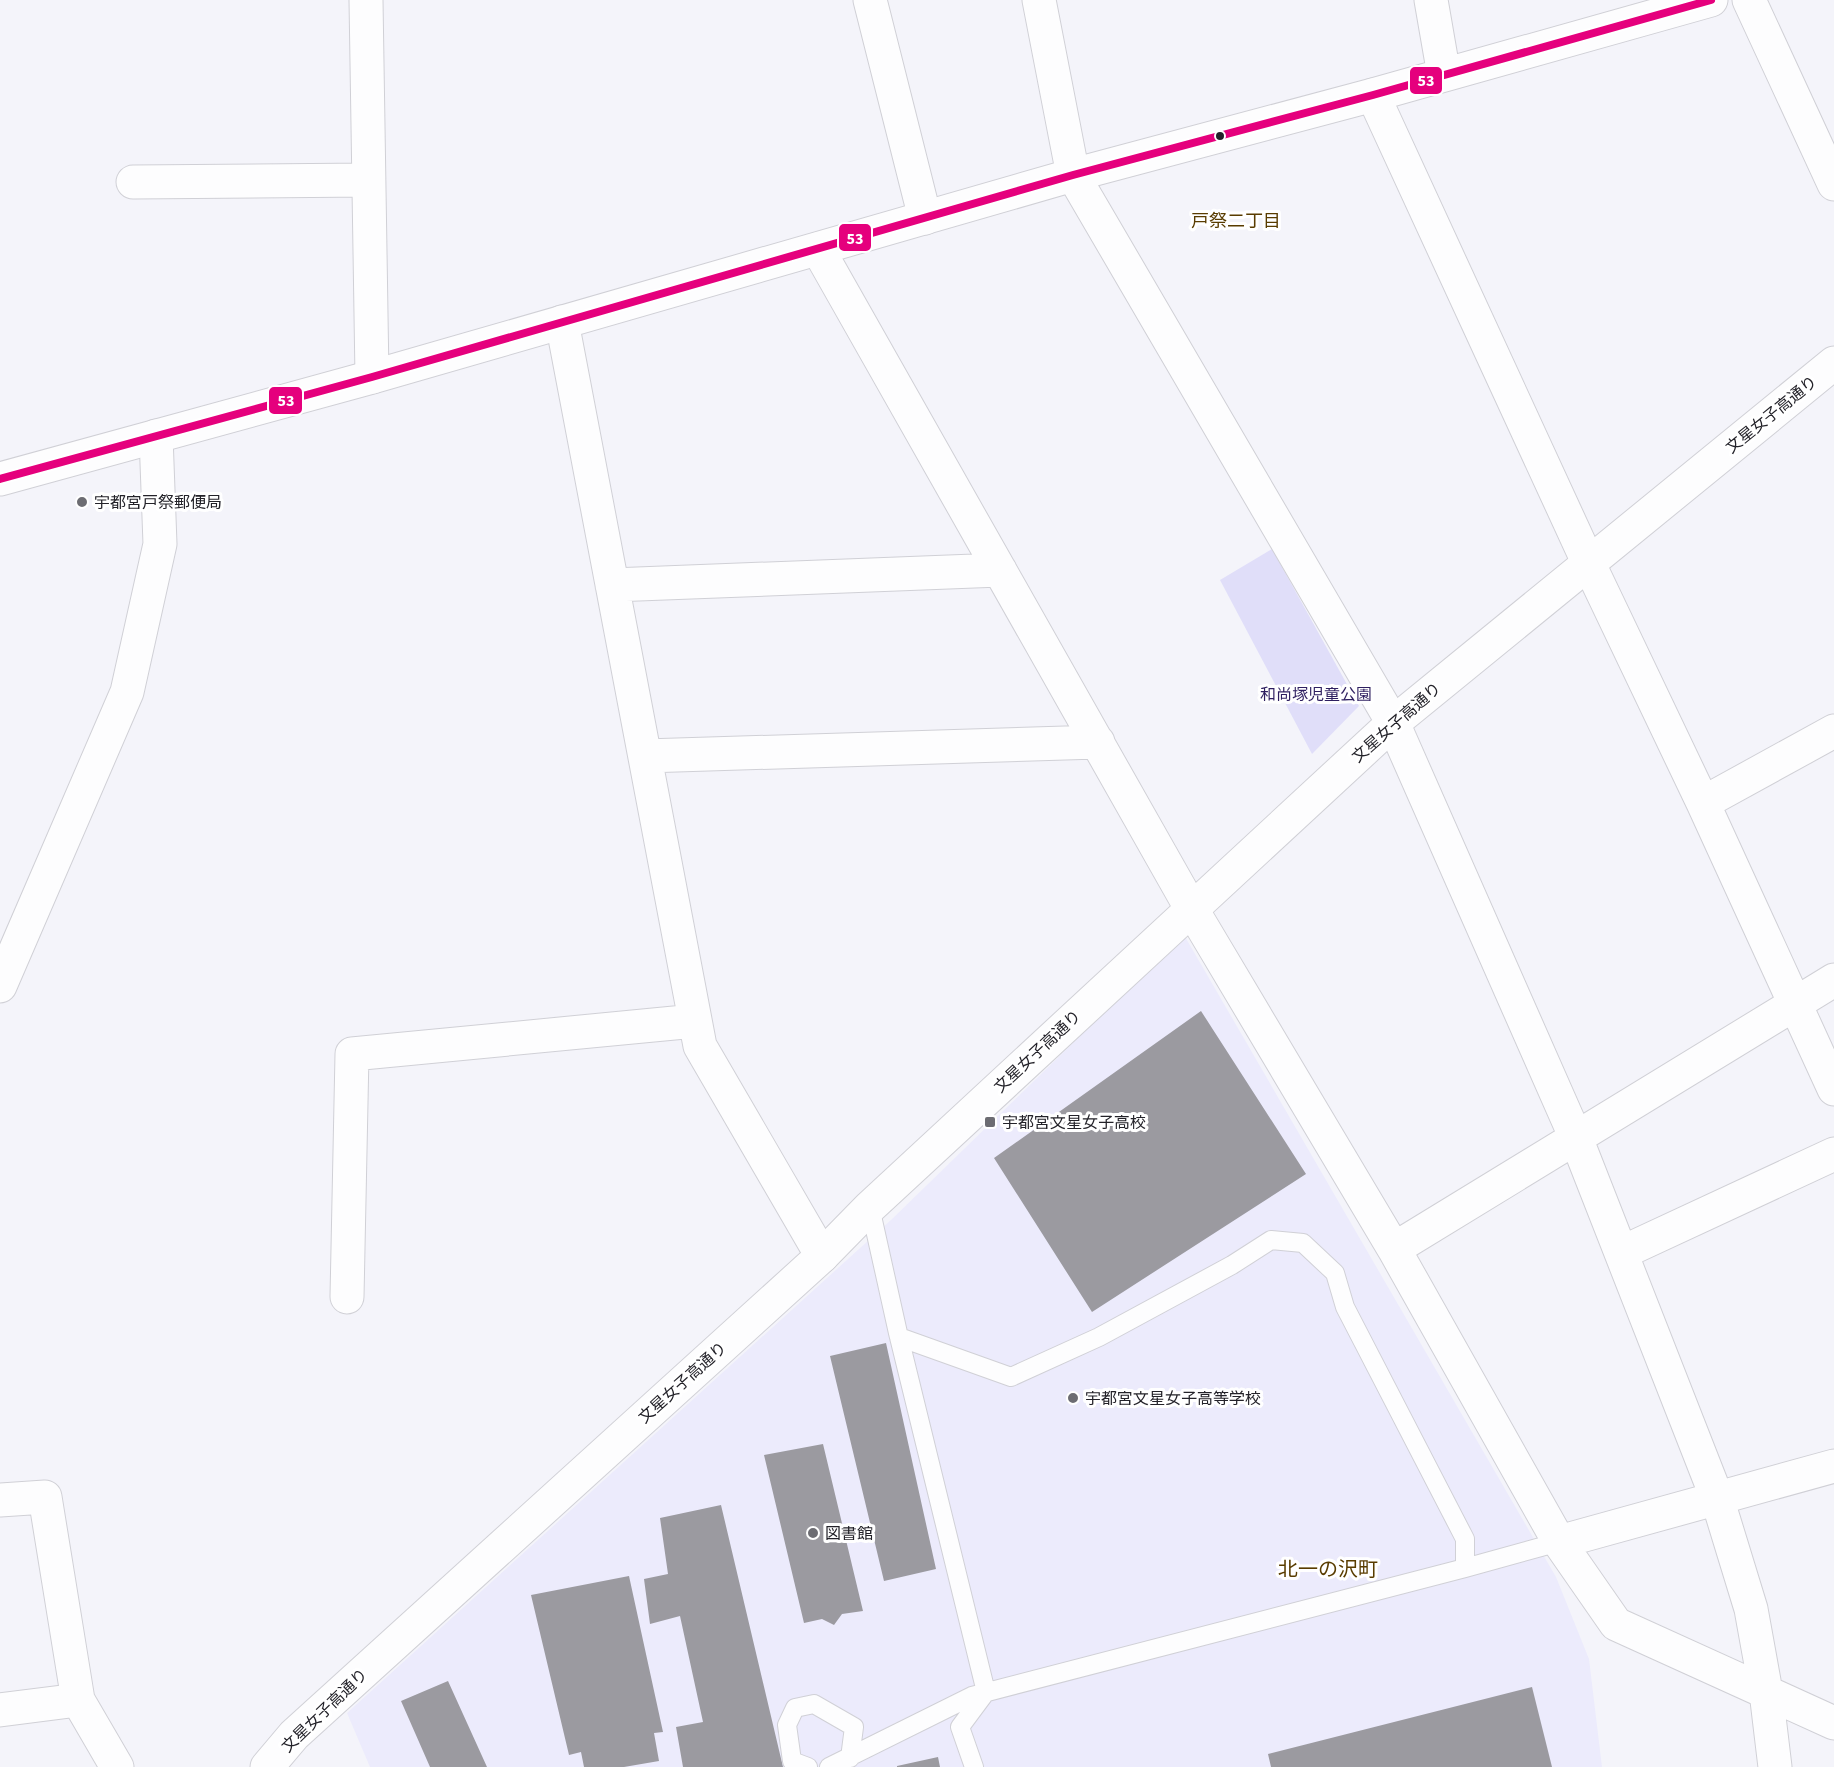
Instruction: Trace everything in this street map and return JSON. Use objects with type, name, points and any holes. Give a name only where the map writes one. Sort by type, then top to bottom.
[{"type":"street","points":[[366,0],[372,376]]},
{"type":"street","points":[[870,0],[925,218]]},
{"type":"street","points":[[1039,0],[1073,175],[1392,723],[1576,1138],[1717,1498],[1752,1609],[1766,1692],[1775,1767]]},
{"type":"street","points":[[1431,0],[1444,75]]},
{"type":"street","points":[[0,478],[372,376],[1073,175],[1373,95],[1711,0]]},
{"type":"street","points":[[1749,0],[1834,184]]},
{"type":"street","points":[[1373,95],[1834,1089]]},
{"type":"street","points":[[134,182],[368,180]]},
{"type":"street","points":[[818,249],[1191,908],[1394,1249],[1559,1542],[1616,1624],[1834,1723]]},
{"type":"street","points":[[562,322],[700,1046],[822,1256]]},
{"type":"street","name":"文星女子高通り","points":[[267,1767],[294,1735],[822,1256],[870,1207],[1392,723],[1834,363]]},
{"type":"street","points":[[0,986],[127,692],[160,544],[156,436]]},
{"type":"street","points":[[612,585],[1000,570]]},
{"type":"street","points":[[1703,803],[1834,731]]},
{"type":"street","points":[[645,756],[1098,742]]},
{"type":"street","points":[[1394,1249],[1834,980]]},
{"type":"street","points":[[347,1297],[352,1054],[695,1020]]},
{"type":"street","points":[[1621,1253],[1834,1154]]},
{"type":"street","points":[[1559,1542],[1834,1466]]},
{"type":"street","points":[[0,1500],[45,1497],[78,1700],[117,1767]]},
{"type":"street","points":[[0,1710],[78,1700]]},
{"type":"lane","points":[[870,1207],[899,1337],[986,1692]]},
{"type":"lane","points":[[899,1337],[1011,1377],[1099,1338],[1232,1265],[1271,1240],[1303,1243],[1335,1273],[1345,1307],[1465,1539],[1466,1568]]},
{"type":"lane","points":[[829,1767],[972,1696],[1559,1542]]},
{"type":"lane","points":[[974,1767],[960,1727],[986,1692]]},
{"type":"lane","points":[[808,1767],[792,1761],[787,1725],[795,1708],[814,1704],[854,1727],[850,1758]]},
{"type":"shaded area","name":"宇都宮文星女子高等学校","points":[[1184,935],[1556,1577],[1589,1659],[1602,1767],[370,1767],[347,1713],[891,1220]]},
{"type":"green space","name":"和尚塚児童公園","points":[[1272,549],[1359,706],[1312,754],[1220,580]]},
{"type":"building","points":[[1201,1011],[1306,1174],[1092,1312],[994,1158]]},
{"type":"building","points":[[886,1343],[936,1569],[884,1581],[830,1356]]},
{"type":"building","name":"図書館","points":[[823,1444],[863,1611],[842,1614],[834,1625],[822,1619],[804,1623],[764,1455]]},
{"type":"building","points":[[721,1505],[783,1767],[683,1767],[676,1727],[703,1722],[680,1616],[650,1624],[644,1579],[668,1574],[660,1518]]},
{"type":"building","points":[[629,1576],[663,1732],[654,1733],[659,1761],[624,1767],[584,1767],[581,1752],[569,1755],[531,1595]]},
{"type":"building","points":[[448,1681],[487,1767],[430,1767],[401,1701]]},
{"type":"building","points":[[1532,1687],[1552,1767],[1271,1767],[1268,1754]]},
{"type":"building","points":[[938,1757],[940,1767],[897,1767],[897,1766]]},
{"type":"transit line","name":"53","points":[[0,479],[372,377],[1073,175],[1373,95],[1711,0]]},
{"type":"place","name":"宇都宮戸祭郵便局","points":[[82,502]]},
{"type":"place","name":"宇都宮文星女子高校","points":[[990,1122]]},
{"type":"place","name":"宇都宮文星女子高等学校","points":[[1073,1398]]},
{"type":"place","name":"図書館","points":[[813,1533]]},
{"type":"district","name":"戸祭二丁目","points":[[1236,221]]},
{"type":"district","name":"北一の沢町","points":[[1328,1569]]}]
